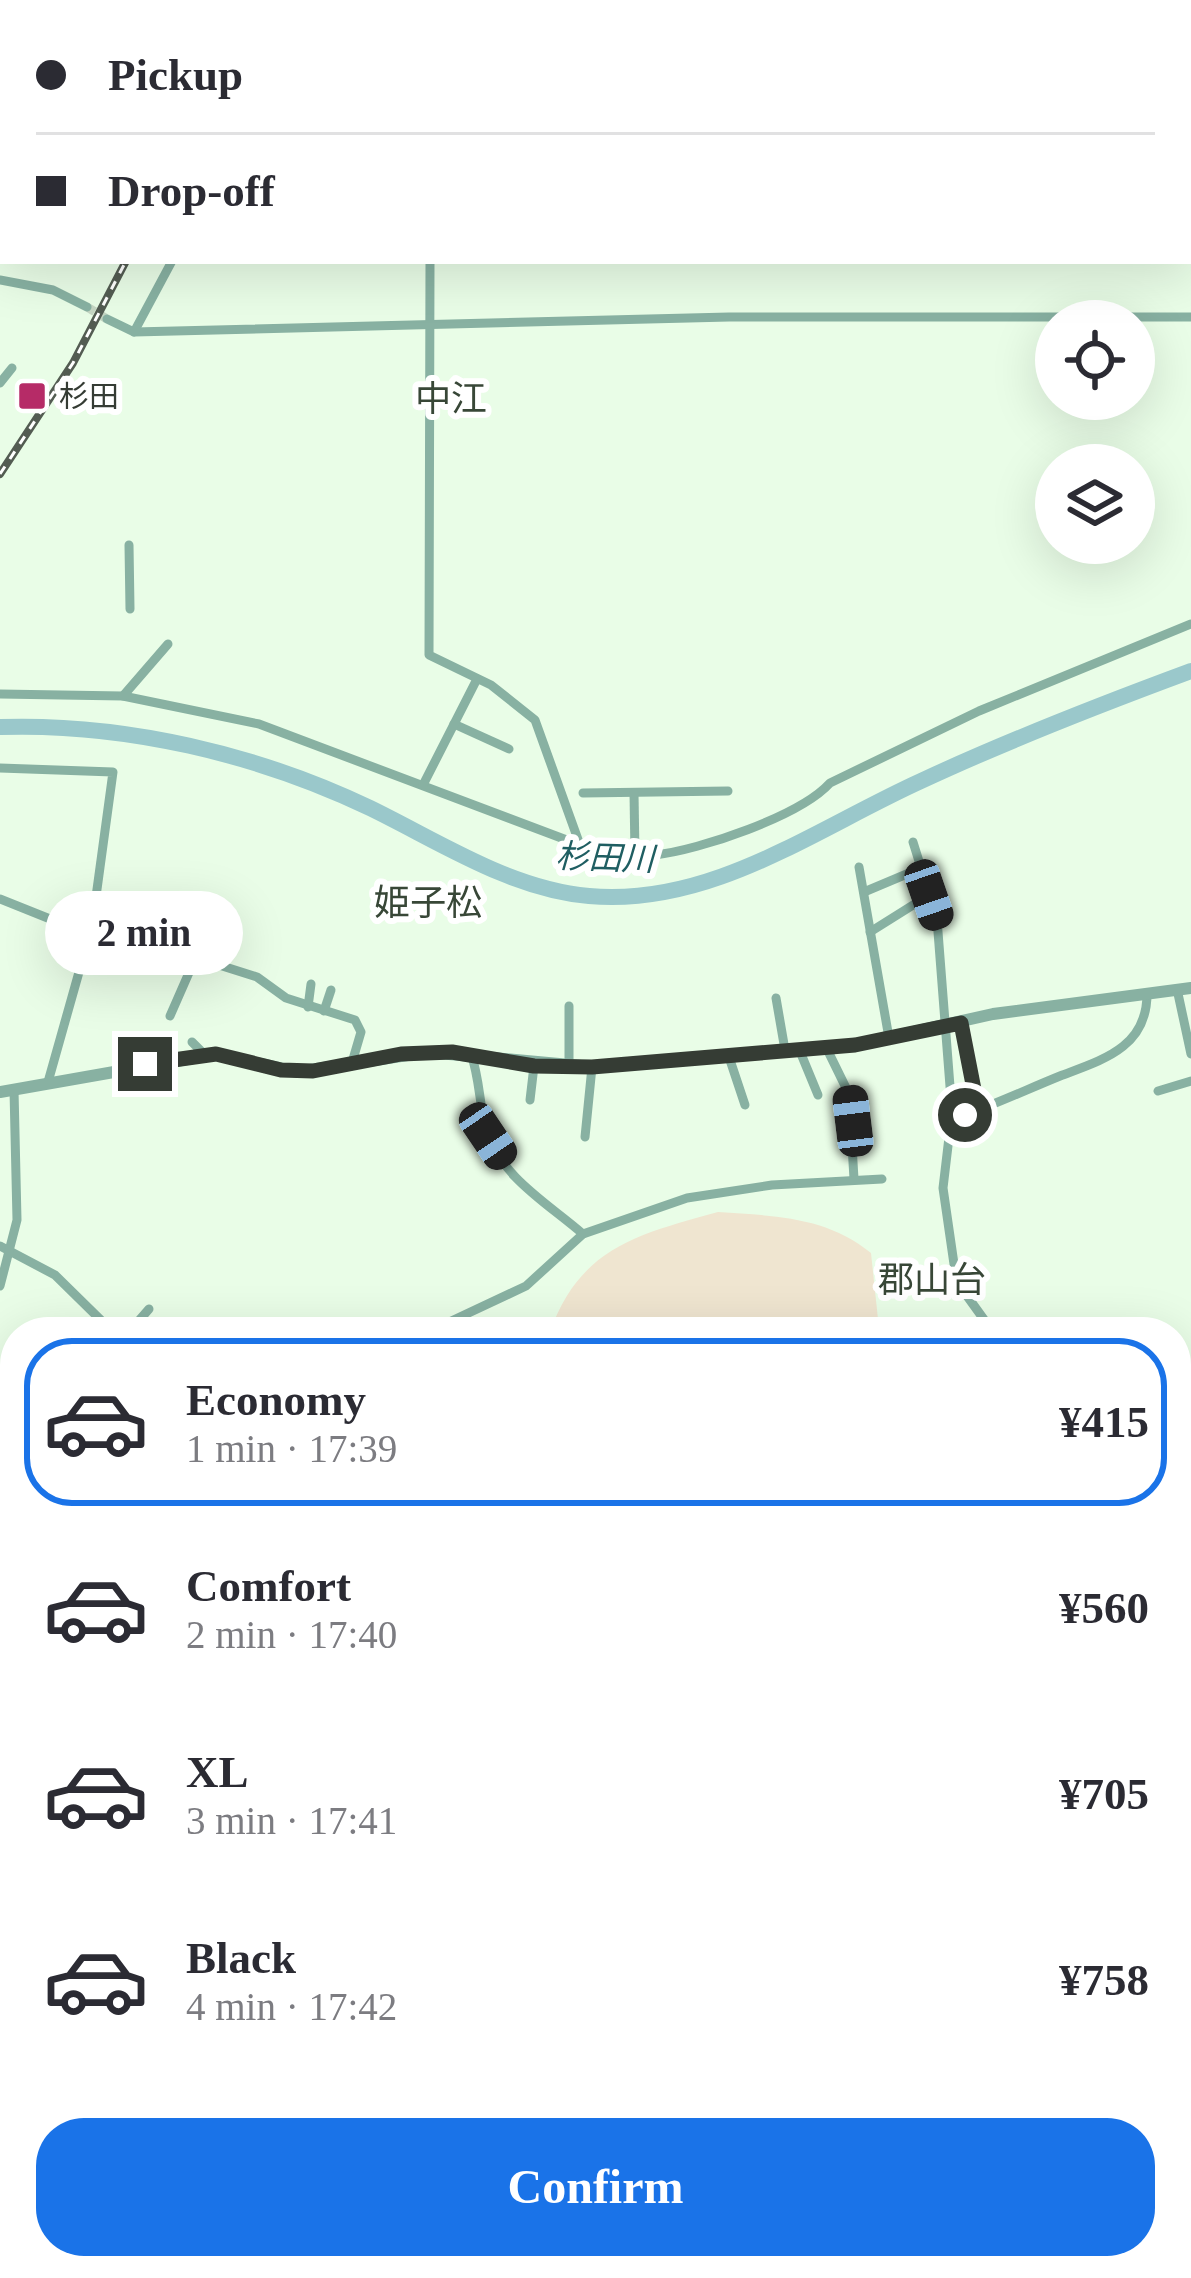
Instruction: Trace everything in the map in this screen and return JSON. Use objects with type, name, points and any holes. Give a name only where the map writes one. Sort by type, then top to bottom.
[{"type":"street","points":[[134,332],[170,264]]},
{"type":"street","points":[[430,264],[429,655],[510,698],[542,731],[580,845]]},
{"type":"street","points":[[0,280],[52,290],[87,307]]},
{"type":"street","points":[[107,319],[134,332],[431,324],[1191,317]]},
{"type":"street","points":[[0,383],[12,368]]},
{"type":"street","points":[[129,545],[130,609]]},
{"type":"street","points":[[0,694],[123,696],[259,724],[580,845],[635,855],[672,852],[728,836],[818,796],[830,783],[979,711],[1191,624]]},
{"type":"street","points":[[123,696],[168,644]]},
{"type":"street","points":[[423,785],[477,679]]},
{"type":"street","points":[[454,724],[509,749]]},
{"type":"street","points":[[0,768],[113,772],[90,937],[48,1082]]},
{"type":"street","points":[[583,793],[728,790]]},
{"type":"street","points":[[634,793],[635,855]]},
{"type":"street","points":[[913,842],[937,920],[950,1128],[943,1188],[954,1264],[962,1289],[982,1317]]},
{"type":"street","points":[[860,867],[889,1038]]},
{"type":"street","points":[[864,892],[921,868]]},
{"type":"street","points":[[871,932],[929,895]]},
{"type":"street","points":[[0,899],[124,949],[178,952],[257,977],[308,1006],[355,1020],[361,1027],[351,1066]]},
{"type":"street","points":[[170,1016],[196,959]]},
{"type":"street","points":[[308,1006],[311,984]]},
{"type":"street","points":[[0,1286],[18,1199],[7,1092],[48,1082],[205,1054],[297,1072],[427,1052],[471,1054],[534,1066],[592,1067],[826,1047],[1184,988],[1191,1054]]},
{"type":"street","points":[[324,1011],[331,990]]},
{"type":"street","points":[[950,1128],[978,1110],[1108,1060],[1134,1034],[1147,1010],[1147,994]]},
{"type":"street","points":[[776,998],[792,1049],[818,1095]]},
{"type":"street","points":[[569,1006],[569,1066]]},
{"type":"street","points":[[961,1023],[978,1110]]},
{"type":"street","points":[[192,1042],[205,1054]]},
{"type":"street","points":[[826,1047],[849,1094],[854,1179]]},
{"type":"street","points":[[471,1054],[482,1085],[488,1136],[530,1191],[583,1234]]},
{"type":"street","points":[[728,1054],[745,1105]]},
{"type":"street","points":[[530,1100],[534,1066]]},
{"type":"street","points":[[585,1137],[592,1067]]},
{"type":"street","points":[[1158,1091],[1191,1081]]},
{"type":"street","points":[[460,1317],[526,1286],[583,1234],[687,1198],[882,1179]]},
{"type":"street","points":[[6,1248],[55,1275],[98,1317]]},
{"type":"street","points":[[142,1317],[149,1309]]},
{"type":"shaded area","points":[[718,1212],[799,1220],[836,1232],[871,1253],[878,1317],[557,1317],[578,1280],[596,1262],[663,1228]]},
{"type":"waterway","name":"杉田川","points":[[0,727],[95,730],[236,758],[327,789],[531,884],[589,896],[634,896],[677,889],[761,861],[954,766],[1191,671]]},
{"type":"tunnel","points":[[87,307],[107,319]]},
{"type":"railway","points":[[0,474],[73,363],[124,264]]},
{"type":"place","name":"杉田","points":[[32,396]]},
{"type":"district","name":"中江","points":[[451,399]]},
{"type":"district","name":"姫子松","points":[[428,903]]},
{"type":"district","name":"郡山台","points":[[932,1280]]},
{"type":"route","points":[[145,1064],[216,1054],[297,1072],[401,1054],[452,1052],[534,1066],[592,1067],[855,1045],[961,1023],[978,1110],[965,1115]]}]
